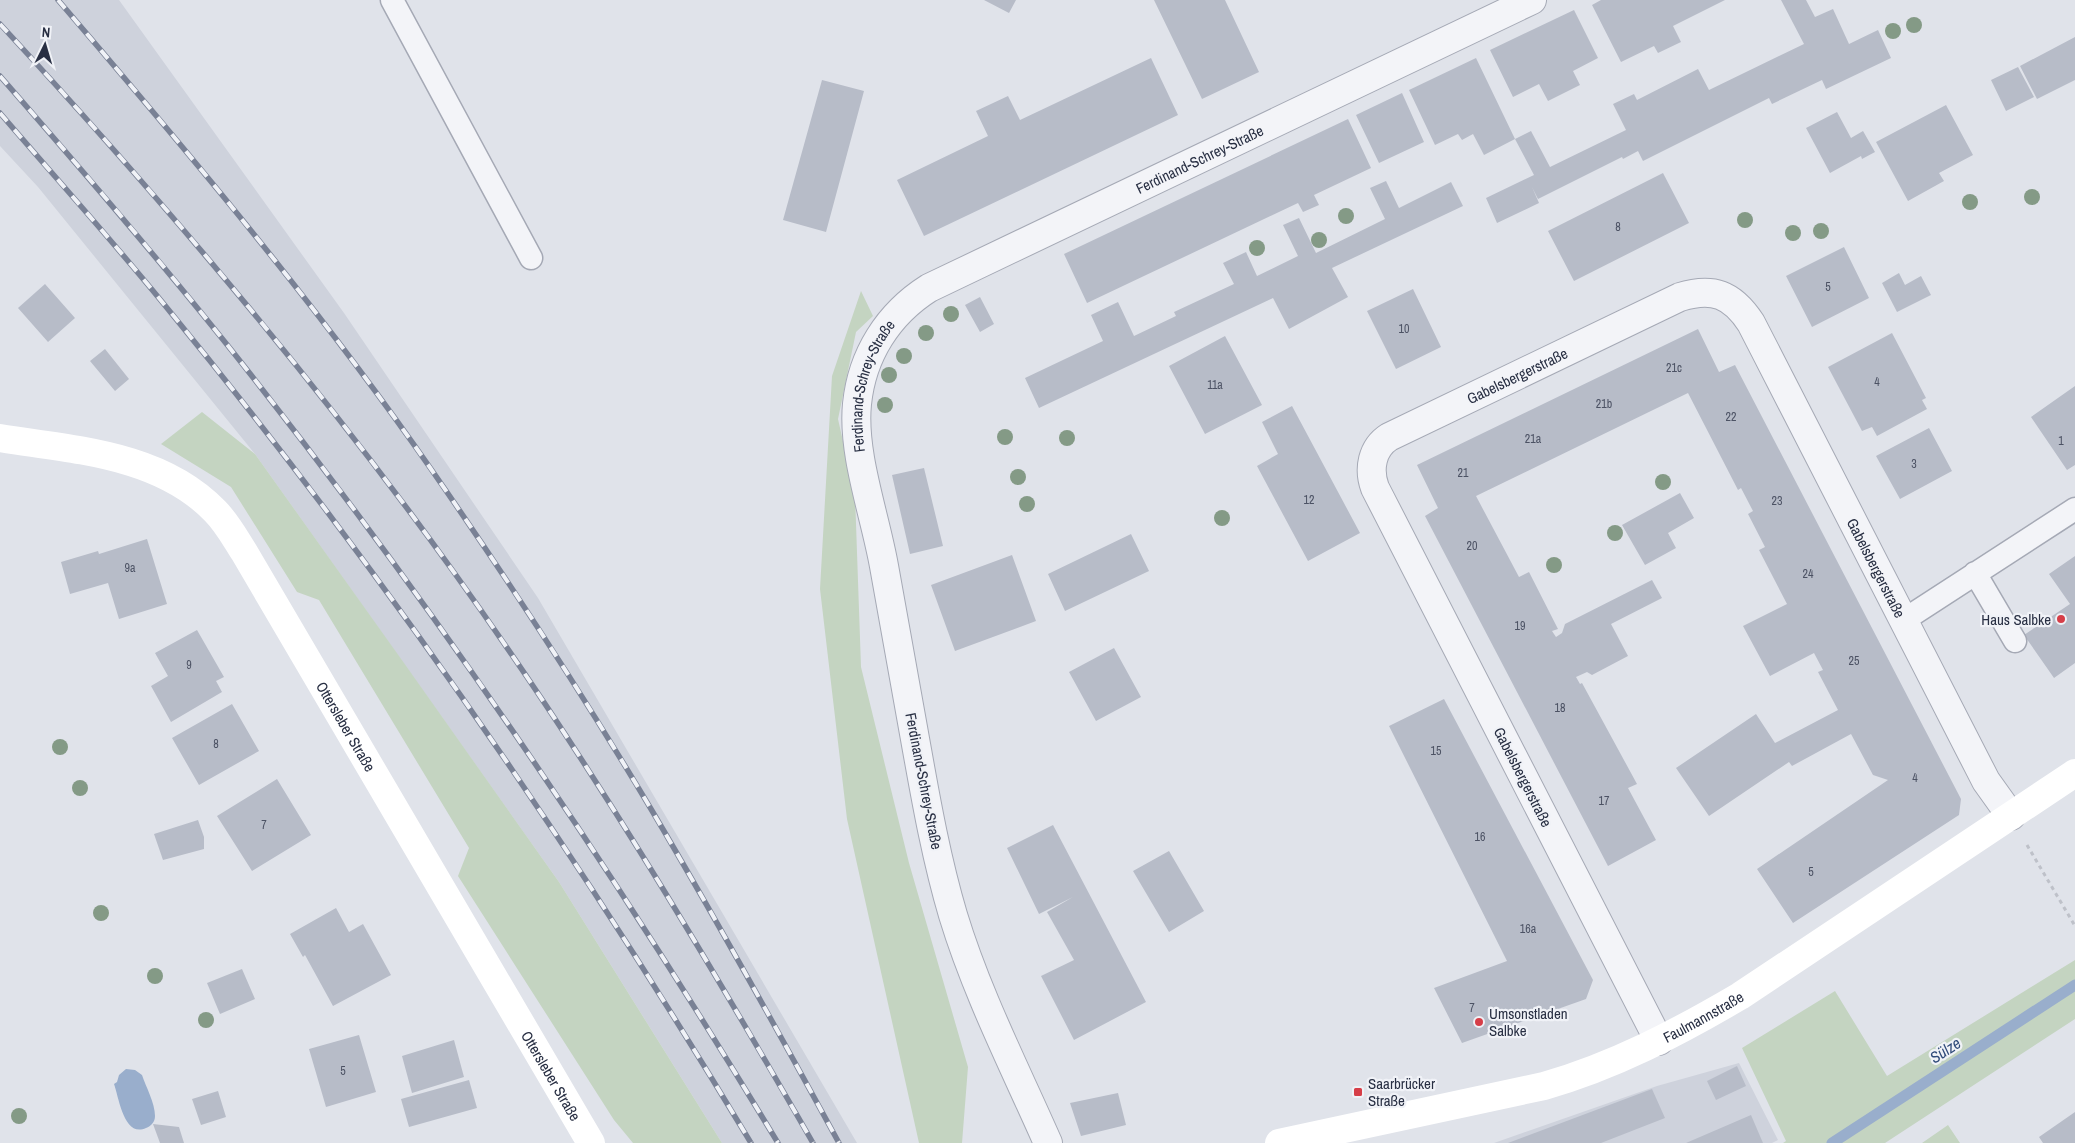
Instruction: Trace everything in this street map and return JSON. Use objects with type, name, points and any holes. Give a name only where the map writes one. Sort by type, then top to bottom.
[{"type":"main road","name":"Ottersleber Straße","points":[[0,438],[83,451],[126,460],[153,469],[193,491],[216,512],[244,552],[591,1143]]},
{"type":"main road","name":"Faulmannstraße","points":[[1279,1143],[1544,1086],[1603,1067],[1659,1041],[1740,996],[2075,773]]},
{"type":"street","name":"Ferdinand-Schrey-Straße","points":[[1048,1143],[969,964],[953,915],[932,831],[882,554],[857,439],[858,396],[870,355],[879,335],[892,319],[907,304],[929,288],[1532,0]]},
{"type":"street","name":"Gabelsbergerstraße","points":[[1659,1041],[1375,488],[1372,467],[1376,450],[1380,444],[1395,433],[1680,297],[1695,293],[1716,294],[1738,304],[1751,323],[1986,781],[2011,816]]},
{"type":"lane","points":[[392,0],[531,258]]},
{"type":"lane","points":[[1904,620],[2075,508]]},
{"type":"lane","points":[[1975,573],[2015,641]]},
{"type":"path","points":[[2011,816],[2075,926]]},
{"type":"shaded area","points":[[0,0],[119,0],[344,313],[538,598],[857,1143],[722,1143],[559,882],[255,454],[38,187],[0,146]]},
{"type":"shaded area","points":[[1739,1063],[1778,1140],[1772,1143],[1494,1143],[1657,1086]]},
{"type":"green space","points":[[861,291],[873,316],[856,332],[838,419],[855,495],[861,667],[909,863],[968,1067],[962,1143],[919,1143],[847,819],[820,589],[832,376]]},
{"type":"green space","points":[[202,412],[255,454],[404,663],[559,882],[722,1143],[633,1143],[614,1120],[458,876],[469,848],[319,600],[297,592],[231,487],[161,444]]},
{"type":"green space","points":[[2075,960],[2075,1019],[1885,1143],[1783,1143],[1786,1141],[1742,1048],[1835,991],[1887,1076]]},
{"type":"green space","points":[[1948,1125],[1960,1143],[1922,1143]]},
{"type":"water","points":[[126,1069],[135,1070],[142,1075],[155,1111],[155,1118],[152,1124],[139,1130],[132,1127],[124,1115],[114,1084],[117,1082],[119,1075]]},
{"type":"building","points":[[984,0],[1016,0],[1009,13]]},
{"type":"building","points":[[1154,0],[1225,0],[1259,72],[1202,99]]},
{"type":"building","points":[[1601,0],[1725,0],[1673,26],[1681,42],[1658,53],[1654,46],[1621,62],[1592,5]]},
{"type":"building","points":[[1781,0],[1806,0],[1815,17],[1833,9],[1849,44],[1878,30],[1891,58],[1826,89],[1822,80],[1772,104],[1769,98],[1643,161],[1638,151],[1623,159],[1622,157],[1538,199],[1532,187],[1539,203],[1497,223],[1486,198],[1534,175],[1515,139],[1531,131],[1550,167],[1626,130],[1613,104],[1634,94],[1637,100],[1698,69],[1709,90],[1804,44]]},
{"type":"building","points":[[1574,10],[1598,58],[1573,71],[1580,85],[1548,101],[1539,84],[1513,97],[1490,50]]},
{"type":"building","points":[[2075,37],[2075,80],[2037,99],[2020,66]]},
{"type":"building","points":[[1151,58],[1178,115],[924,236],[897,180],[988,136],[976,111],[1008,96],[1020,120]]},
{"type":"building","points":[[1476,58],[1515,139],[1484,155],[1473,134],[1462,140],[1458,134],[1435,145],[1409,90]]},
{"type":"building","points":[[2018,67],[2034,97],[2006,111],[1991,80]]},
{"type":"building","points":[[822,80],[864,91],[826,232],[783,220]]},
{"type":"building","points":[[1402,93],[1424,142],[1379,163],[1356,115]]},
{"type":"building","points":[[1946,105],[1973,155],[1939,173],[1944,181],[1908,201],[1876,142]]},
{"type":"building","points":[[1837,112],[1851,138],[1863,131],[1875,152],[1862,159],[1861,156],[1830,173],[1806,128]]},
{"type":"building","points":[[1348,119],[1371,168],[1314,195],[1319,205],[1303,212],[1298,203],[1087,303],[1064,254]]},
{"type":"building","points":[[1663,173],[1689,223],[1574,281],[1548,231]]},
{"type":"building","points":[[1386,181],[1399,208],[1451,182],[1463,206],[1332,268],[1348,297],[1289,329],[1273,298],[1039,408],[1025,378],[1103,341],[1091,315],[1118,302],[1134,336],[1176,316],[1174,312],[1234,284],[1223,263],[1246,252],[1257,276],[1298,256],[1283,225],[1299,218],[1316,253],[1385,219],[1370,188]]},
{"type":"building","points":[[1844,247],[1869,298],[1812,327],[1786,276]]},
{"type":"building","points":[[1899,273],[1905,285],[1921,276],[1931,295],[1897,312],[1882,283]]},
{"type":"building","points":[[45,284],[75,318],[48,342],[18,308]]},
{"type":"building","points":[[1413,289],[1441,347],[1396,369],[1367,311]]},
{"type":"building","points":[[980,297],[994,324],[980,332],[965,305]]},
{"type":"building","points":[[1698,329],[1719,372],[1735,365],[1961,799],[1959,815],[1793,923],[1757,869],[1888,780],[1873,775],[1851,734],[1792,766],[1789,762],[1709,816],[1676,768],[1756,714],[1775,743],[1838,710],[1818,672],[1823,670],[1814,653],[1770,676],[1743,626],[1787,604],[1759,550],[1765,547],[1748,514],[1753,511],[1741,488],[1738,490],[1688,393],[1476,496],[1519,577],[1529,572],[1558,629],[1552,631],[1556,637],[1562,633],[1565,624],[1652,580],[1662,598],[1611,624],[1628,656],[1592,675],[1587,672],[1576,677],[1580,684],[1582,683],[1637,784],[1628,788],[1656,840],[1608,866],[1425,516],[1438,508],[1417,465]]},
{"type":"building","points":[[1892,333],[1926,398],[1922,400],[1927,409],[1877,436],[1872,427],[1862,431],[1828,367]]},
{"type":"building","points":[[1225,336],[1262,405],[1205,434],[1169,366]]},
{"type":"building","points":[[105,349],[129,379],[115,391],[90,361]]},
{"type":"building","points":[[2075,386],[2075,465],[2067,470],[2031,417]]},
{"type":"building","points":[[1292,406],[1360,533],[1308,561],[1257,466],[1278,454],[1262,422]]},
{"type":"building","points":[[1929,428],[1952,471],[1900,499],[1876,456]]},
{"type":"building","points":[[924,468],[943,546],[910,554],[892,475]]},
{"type":"building","points":[[1680,493],[1694,518],[1668,533],[1676,548],[1645,565],[1622,525]]},
{"type":"building","points":[[1131,534],[1149,571],[1065,611],[1048,574]]},
{"type":"building","points":[[147,539],[167,604],[119,619],[108,583],[70,594],[61,562],[98,551],[99,554]]},
{"type":"building","points":[[1012,555],[1036,621],[955,651],[931,585]]},
{"type":"building","name":"Haus Salbke","points":[[2075,556],[2075,663],[2054,678],[2024,635],[2070,604],[2049,574]]},
{"type":"building","points":[[197,630],[224,677],[216,681],[222,692],[171,722],[151,686],[168,676],[155,653]]},
{"type":"building","points":[[1114,648],[1141,697],[1096,721],[1069,672]]},
{"type":"building","points":[[1444,699],[1593,980],[1586,999],[1462,1043],[1434,988],[1507,961],[1389,726]]},
{"type":"building","points":[[232,704],[259,751],[199,785],[172,738]]},
{"type":"building","points":[[277,779],[311,835],[252,871],[217,816]]},
{"type":"building","points":[[198,820],[204,837],[204,849],[163,860],[154,834]]},
{"type":"building","points":[[1053,825],[1146,1002],[1074,1040],[1041,976],[1074,960],[1047,912],[1073,897],[1039,914],[1007,848]]},
{"type":"building","points":[[1169,851],[1204,911],[1169,932],[1133,871]]},
{"type":"building","points":[[336,908],[349,932],[363,924],[391,975],[333,1006],[305,955],[303,957],[290,934]]},
{"type":"building","points":[[242,969],[255,999],[220,1014],[207,983]]},
{"type":"building","points":[[359,1035],[376,1092],[326,1107],[309,1049]]},
{"type":"building","points":[[454,1040],[464,1077],[412,1093],[402,1056]]},
{"type":"building","points":[[1737,1066],[1746,1086],[1716,1100],[1707,1081]]},
{"type":"building","points":[[469,1080],[477,1108],[409,1127],[401,1099]]},
{"type":"building","points":[[1652,1089],[1665,1118],[1601,1143],[1508,1143]]},
{"type":"building","points":[[218,1091],[226,1117],[201,1125],[192,1099]]},
{"type":"building","points":[[1118,1093],[1126,1125],[1081,1136],[1070,1103]]},
{"type":"building","points":[[2075,1112],[2075,1143],[2043,1143],[2039,1137]]},
{"type":"building","points":[[1751,1115],[1763,1143],[1686,1143]]},
{"type":"building","points":[[153,1124],[179,1127],[184,1143],[160,1143]]},
{"type":"waterway","name":"Sülze","points":[[1832,1143],[2075,985]]},
{"type":"railway","points":[[58,0],[203,172],[297,289],[388,408],[460,511],[571,680],[651,809],[839,1143]]},
{"type":"railway","points":[[0,24],[119,155],[235,290],[346,429],[453,571],[549,710],[640,852],[728,997],[813,1143]]},
{"type":"railway","points":[[0,76],[215,329],[387,554],[456,649],[589,844],[653,942],[778,1143]]},
{"type":"railway","points":[[0,113],[163,303],[322,504],[398,608],[545,818],[615,925],[751,1143]]},
{"type":"place","name":"Haus Salbke","points":[[2061,619]]},
{"type":"place","name":"Umsonstladen Salbke","points":[[1479,1022]]},
{"type":"place","name":"Saarbrücker Straße","points":[[1358,1092]]}]
